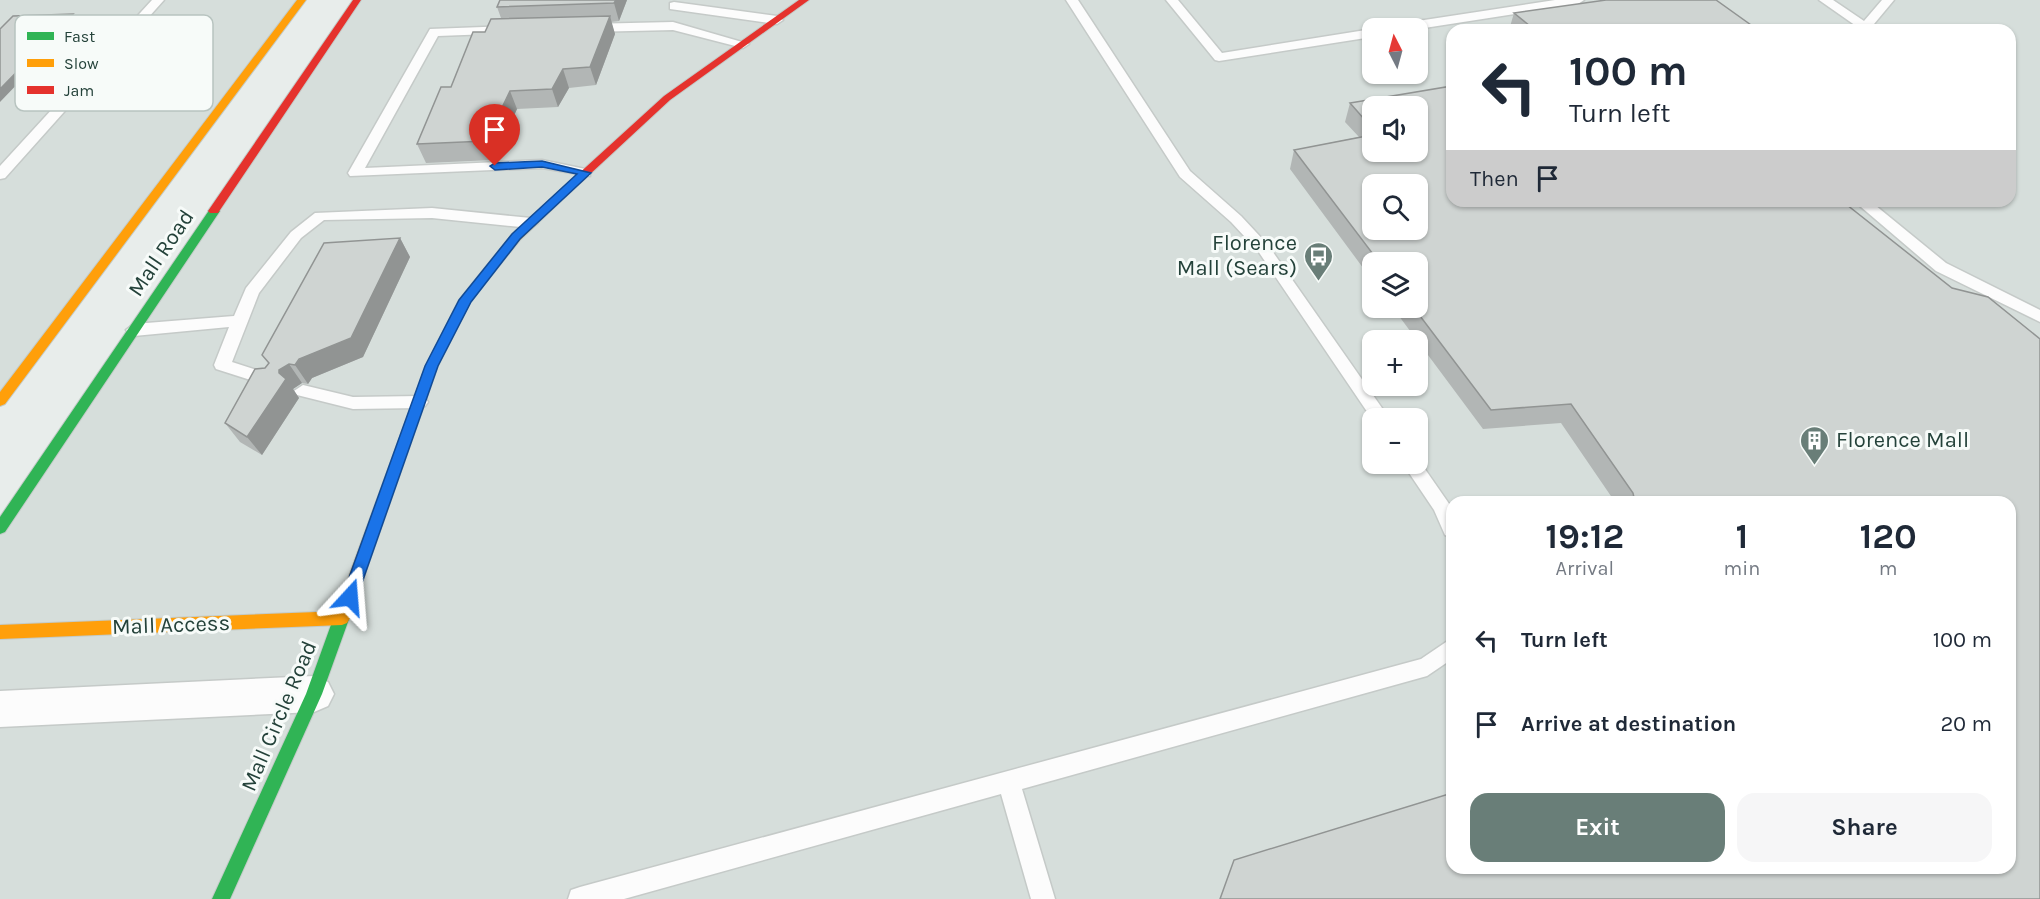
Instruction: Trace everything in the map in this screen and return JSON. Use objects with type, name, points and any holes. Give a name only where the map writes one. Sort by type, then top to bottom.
[{"type":"main road","name":"Mall Road","points":[[0,400],[302,0]]},
{"type":"main road","name":"Mall Road","points":[[0,528],[357,0]]},
{"type":"main road","name":"Mall Circle Road","points":[[221,899],[314,694],[432,366],[465,300],[516,237],[667,98],[805,0]]},
{"type":"main road","name":"Mall Access","points":[[0,632],[342,618]]},
{"type":"street","points":[[0,710],[314,694]]},
{"type":"lane","points":[[144,15],[158,0]]},
{"type":"lane","points":[[1072,0],[1185,174],[1236,219],[1263,248],[1374,408]]},
{"type":"lane","points":[[1172,0],[1219,57],[1362,35]]},
{"type":"lane","points":[[1428,23],[1578,0]]},
{"type":"lane","points":[[1826,0],[1859,24]]},
{"type":"lane","points":[[1867,24],[1888,0]]},
{"type":"lane","points":[[674,6],[777,20]]},
{"type":"lane","points":[[577,28],[673,26],[743,44]]},
{"type":"lane","points":[[529,29],[434,32],[355,172],[542,164],[585,173]]},
{"type":"lane","points":[[0,175],[58,111]]},
{"type":"lane","points":[[1868,207],[1941,267],[2040,317]]},
{"type":"lane","points":[[272,381],[222,365],[252,292],[296,235],[320,216],[432,213],[531,223]]},
{"type":"lane","points":[[134,330],[240,321]]},
{"type":"lane","points":[[303,391],[353,404],[419,402]]},
{"type":"lane","points":[[1419,474],[1446,516]]},
{"type":"lane","points":[[580,899],[1427,667],[1446,651]]},
{"type":"lane","points":[[1009,782],[1043,899]]},
{"type":"shaded area","points":[[0,0],[302,0],[0,400]]},
{"type":"shaded area","name":"Florence Mall","points":[[357,0],[2040,0],[2040,899],[0,899],[0,528]]},
{"type":"building","points":[[500,0],[616,0],[614,3],[497,7]]},
{"type":"building","points":[[1606,0],[1716,0],[1750,24],[1528,24],[1514,13]]},
{"type":"building","points":[[15,16],[15,74],[0,89],[0,29]]},
{"type":"building","points":[[610,16],[590,67],[563,69],[552,89],[510,91],[486,141],[417,144],[441,87],[451,87],[473,32],[485,32],[491,19]]},
{"type":"building","name":"Florence Mall","points":[[1446,87],[1446,207],[1850,207],[1952,288],[1988,297],[2040,339],[2040,899],[1220,899],[1234,860],[1446,795],[1446,874],[2016,874],[2016,496],[1634,496],[1571,404],[1491,410],[1422,318],[1428,318],[1428,252],[1371,252],[1362,240],[1428,240],[1428,174],[1362,174],[1362,240],[1294,150],[1362,137],[1362,162],[1428,162],[1428,96],[1392,96]]},
{"type":"building","name":"Florence Mall","points":[[1362,101],[1362,117],[1350,103]]},
{"type":"building","points":[[400,238],[351,338],[299,359],[295,365],[289,364],[279,370],[279,373],[286,379],[247,437],[225,423],[255,369],[265,368],[269,363],[262,355],[324,243]]},
{"type":"traffic: fast","points":[[0,528],[214,211]]},
{"type":"traffic: fast","points":[[221,899],[314,694],[349,597]]},
{"type":"traffic: slow","points":[[0,401],[302,0]]},
{"type":"traffic: slow","points":[[349,597],[432,366],[465,300],[516,237],[557,199]]},
{"type":"traffic: slow","points":[[0,632],[342,618]]},
{"type":"traffic: jam","points":[[214,211],[357,0]]},
{"type":"traffic: jam","points":[[557,199],[667,98],[805,0]]},
{"type":"place","name":"Florence Mall (Sears)","points":[[1318,282]]},
{"type":"place","name":"Florence Mall","points":[[1815,466]]},
{"type":"route","points":[[350,597],[432,366],[465,300],[516,237],[585,173],[542,164],[495,166]]}]
